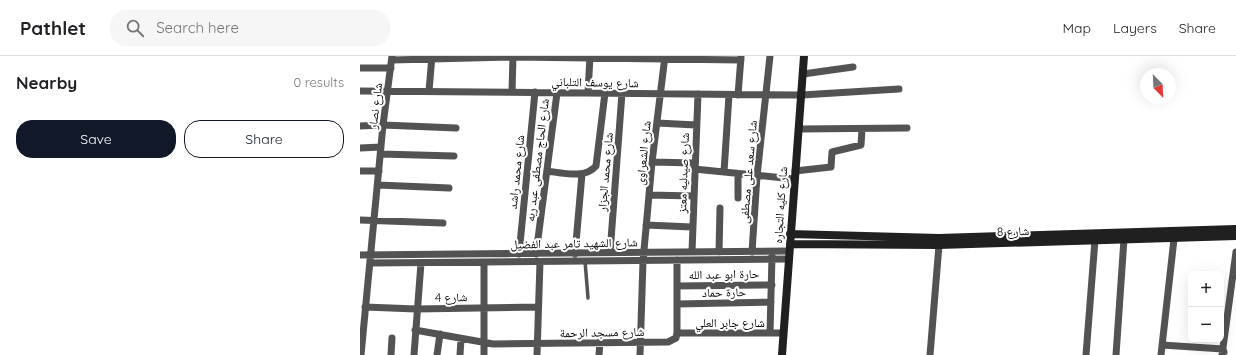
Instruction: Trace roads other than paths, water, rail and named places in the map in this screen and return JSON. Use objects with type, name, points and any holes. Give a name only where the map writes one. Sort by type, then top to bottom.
[{"type":"street","name":"شارع سعد على مصطفى","points":[[752,252],[757,176],[770,56]]},
{"type":"street","name":"شارع كليه التجاره","points":[[782,355],[794,175],[802,95],[804,56]]},
{"type":"street","points":[[512,92],[513,57]]},
{"type":"street","points":[[588,93],[590,57]]},
{"type":"street","name":"شارع الشعراوى","points":[[640,355],[643,257],[652,162],[665,57]]},
{"type":"street","points":[[392,58],[741,58],[738,95]]},
{"type":"street","name":"شارع نصار","points":[[361,355],[361,337],[372,255],[383,125],[392,58]]},
{"type":"street","points":[[429,91],[432,58]]},
{"type":"street","points":[[803,74],[854,67]]},
{"type":"street","points":[[360,68],[391,68]]},
{"type":"street","name":"شارع يوسف التلباني","points":[[360,91],[802,95],[899,89]]},
{"type":"street","name":"شارع محمد راشد","points":[[519,254],[535,92]]},
{"type":"street","name":"شارع الحاج مصطفى عبد ربه","points":[[536,254],[557,93]]},
{"type":"street","points":[[547,171],[582,174],[590,172],[596,166],[605,93]]},
{"type":"street","name":"شارع محمد الجزار","points":[[610,253],[622,93]]},
{"type":"street","name":"شارع صيدليه معتز","points":[[692,252],[694,166],[698,94]]},
{"type":"street","points":[[724,172],[729,94]]},
{"type":"street","points":[[657,122],[696,125]]},
{"type":"street","points":[[360,126],[383,125],[456,128]]},
{"type":"street","points":[[652,162],[694,166],[724,172],[757,176],[794,175],[831,167],[832,152],[861,145],[862,128]]},
{"type":"street","points":[[799,129],[907,128]]},
{"type":"street","points":[[360,148],[381,151],[454,156]]},
{"type":"street","points":[[360,171],[379,171]]},
{"type":"street","points":[[575,254],[582,174]]},
{"type":"street","points":[[738,174],[738,198]]},
{"type":"street","points":[[378,185],[449,188]]},
{"type":"street","points":[[649,195],[693,196]]},
{"type":"street","points":[[719,252],[720,208]]},
{"type":"street","points":[[360,220],[444,222]]},
{"type":"street","points":[[646,225],[692,227]]},
{"type":"street","name":"شارع 8","points":[[789,252],[939,245],[973,240],[1154,235],[1236,229]]},
{"type":"street","name":"شارع 8","points":[[790,234],[973,240],[1094,240],[1124,239],[1154,235],[1174,239],[1236,236]]},
{"type":"street","points":[[1116,355],[1124,239]]},
{"type":"street","points":[[1161,355],[1174,239]]},
{"type":"street","points":[[1086,355],[1094,240]]},
{"type":"street","points":[[930,355],[939,245]]},
{"type":"street","name":"شارع الشهيد تامر عبد الفضيل","points":[[370,263],[585,261],[692,252],[789,252]]},
{"type":"street","points":[[770,333],[772,252]]},
{"type":"street","name":"شارع الشهيد تامر عبد الفضيل","points":[[360,255],[610,253],[677,260],[772,259],[789,252]]},
{"type":"street","points":[[1162,345],[1224,353],[1236,252]]},
{"type":"street","points":[[677,260],[677,333]]},
{"type":"street","points":[[484,262],[484,355]]},
{"type":"street","points":[[537,355],[540,262]]},
{"type":"street","points":[[414,355],[416,309],[421,263]]},
{"type":"street","name":"حارة ابو عبد الله","points":[[677,286],[772,285]]},
{"type":"street","name":"حارة حماد","points":[[677,304],[771,302]]},
{"type":"street","name":"شارع 4","points":[[365,307],[416,309],[538,307]]},
{"type":"street","name":"شارع مسجد الرحمة","points":[[415,330],[484,343],[537,344],[668,342],[676,338],[677,333]]},
{"type":"street","name":"شارع جابر العلي","points":[[677,333],[783,333]]},
{"type":"street","points":[[437,355],[440,334]]},
{"type":"street","points":[[391,355],[392,338]]},
{"type":"street","points":[[460,355],[461,339]]},
{"type":"street","points":[[599,355],[600,342]]},
{"type":"lane","points":[[585,261],[588,298]]}]
